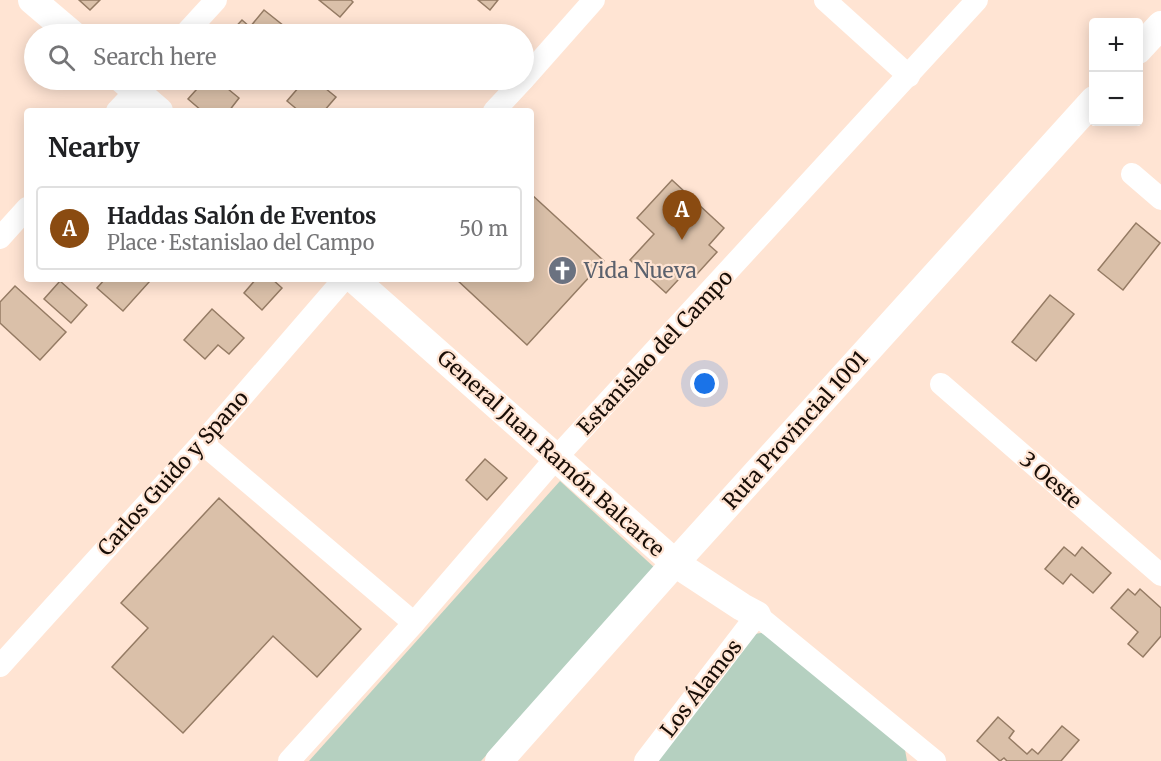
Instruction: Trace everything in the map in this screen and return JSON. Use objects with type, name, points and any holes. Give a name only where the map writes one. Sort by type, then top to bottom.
[{"type":"street","points":[[32,0],[60,24]]},
{"type":"street","points":[[194,24],[216,0]]},
{"type":"street","points":[[534,67],[594,0]]},
{"type":"street","points":[[825,0],[909,76]]},
{"type":"street","name":"Estanislao del Campo","points":[[289,761],[414,623],[556,458],[977,0]]},
{"type":"street","points":[[1143,45],[1161,26]]},
{"type":"street","points":[[130,90],[155,108]]},
{"type":"street","points":[[497,108],[513,90]]},
{"type":"street","name":"Ruta Provincial 1001","points":[[499,761],[1089,106]]},
{"type":"street","points":[[1132,174],[1161,199]]},
{"type":"street","points":[[0,238],[24,211]]},
{"type":"street","name":"Carlos Guido y Spano","points":[[2,659],[202,443],[341,282]]},
{"type":"street","name":"General Juan Ramón Balcarce","points":[[357,282],[675,563],[757,615]]},
{"type":"street","name":"3 Oeste","points":[[941,384],[1161,575]]},
{"type":"street","points":[[202,443],[414,623]]},
{"type":"street","points":[[757,615],[928,759]]},
{"type":"street","name":"Los Álamos","points":[[645,761],[757,615]]},
{"type":"green space","points":[[560,481],[656,569],[481,761],[309,761]]},
{"type":"green space","points":[[773,631],[904,744],[907,761],[658,761],[748,635]]},
{"type":"building","points":[[79,0],[100,0],[90,10]]},
{"type":"building","points":[[319,0],[351,0],[353,2],[340,17]]},
{"type":"building","points":[[478,0],[498,0],[490,10]]},
{"type":"building","points":[[264,10],[282,24],[252,24]]},
{"type":"building","points":[[196,90],[229,90],[239,98],[231,108],[198,108],[188,99]]},
{"type":"building","points":[[296,90],[327,90],[336,97],[327,108],[295,108],[287,101]]},
{"type":"building","points":[[672,180],[724,228],[709,245],[717,252],[697,274],[690,267],[666,293],[630,260],[654,234],[637,218]]},
{"type":"building","name":"Vida Nueva","points":[[534,197],[604,261],[527,345],[459,282],[534,282]]},
{"type":"building","points":[[1136,223],[1160,243],[1123,290],[1098,270]]},
{"type":"building","points":[[61,282],[87,305],[71,323],[44,299]]},
{"type":"building","points":[[102,282],[149,282],[123,311],[97,288]]},
{"type":"building","points":[[253,282],[275,282],[282,288],[262,310],[244,293]]},
{"type":"building","points":[[15,286],[66,332],[40,360],[0,323],[0,302]]},
{"type":"building","points":[[1050,295],[1074,314],[1036,361],[1012,342]]},
{"type":"building","points":[[212,309],[244,338],[229,354],[218,345],[205,359],[184,340]]},
{"type":"building","points":[[485,459],[507,478],[487,500],[466,480]]},
{"type":"building","points":[[219,498],[361,629],[317,677],[273,636],[183,733],[112,667],[148,628],[121,603]]},
{"type":"building","points":[[1064,547],[1075,556],[1082,547],[1111,573],[1093,593],[1071,574],[1063,584],[1045,569]]},
{"type":"building","points":[[1128,589],[1135,595],[1140,589],[1161,608],[1161,636],[1143,657],[1128,644],[1138,632],[1111,608]]},
{"type":"building","points":[[998,717],[1014,731],[1009,738],[1027,754],[1032,749],[1038,754],[1062,726],[1079,740],[1061,761],[1007,761],[1004,758],[1000,761],[977,741]]},
{"type":"place","name":"Haddas Salón de Eventos","points":[[682,240]]},
{"type":"place","name":"Vida Nueva","points":[[563,270]]}]
